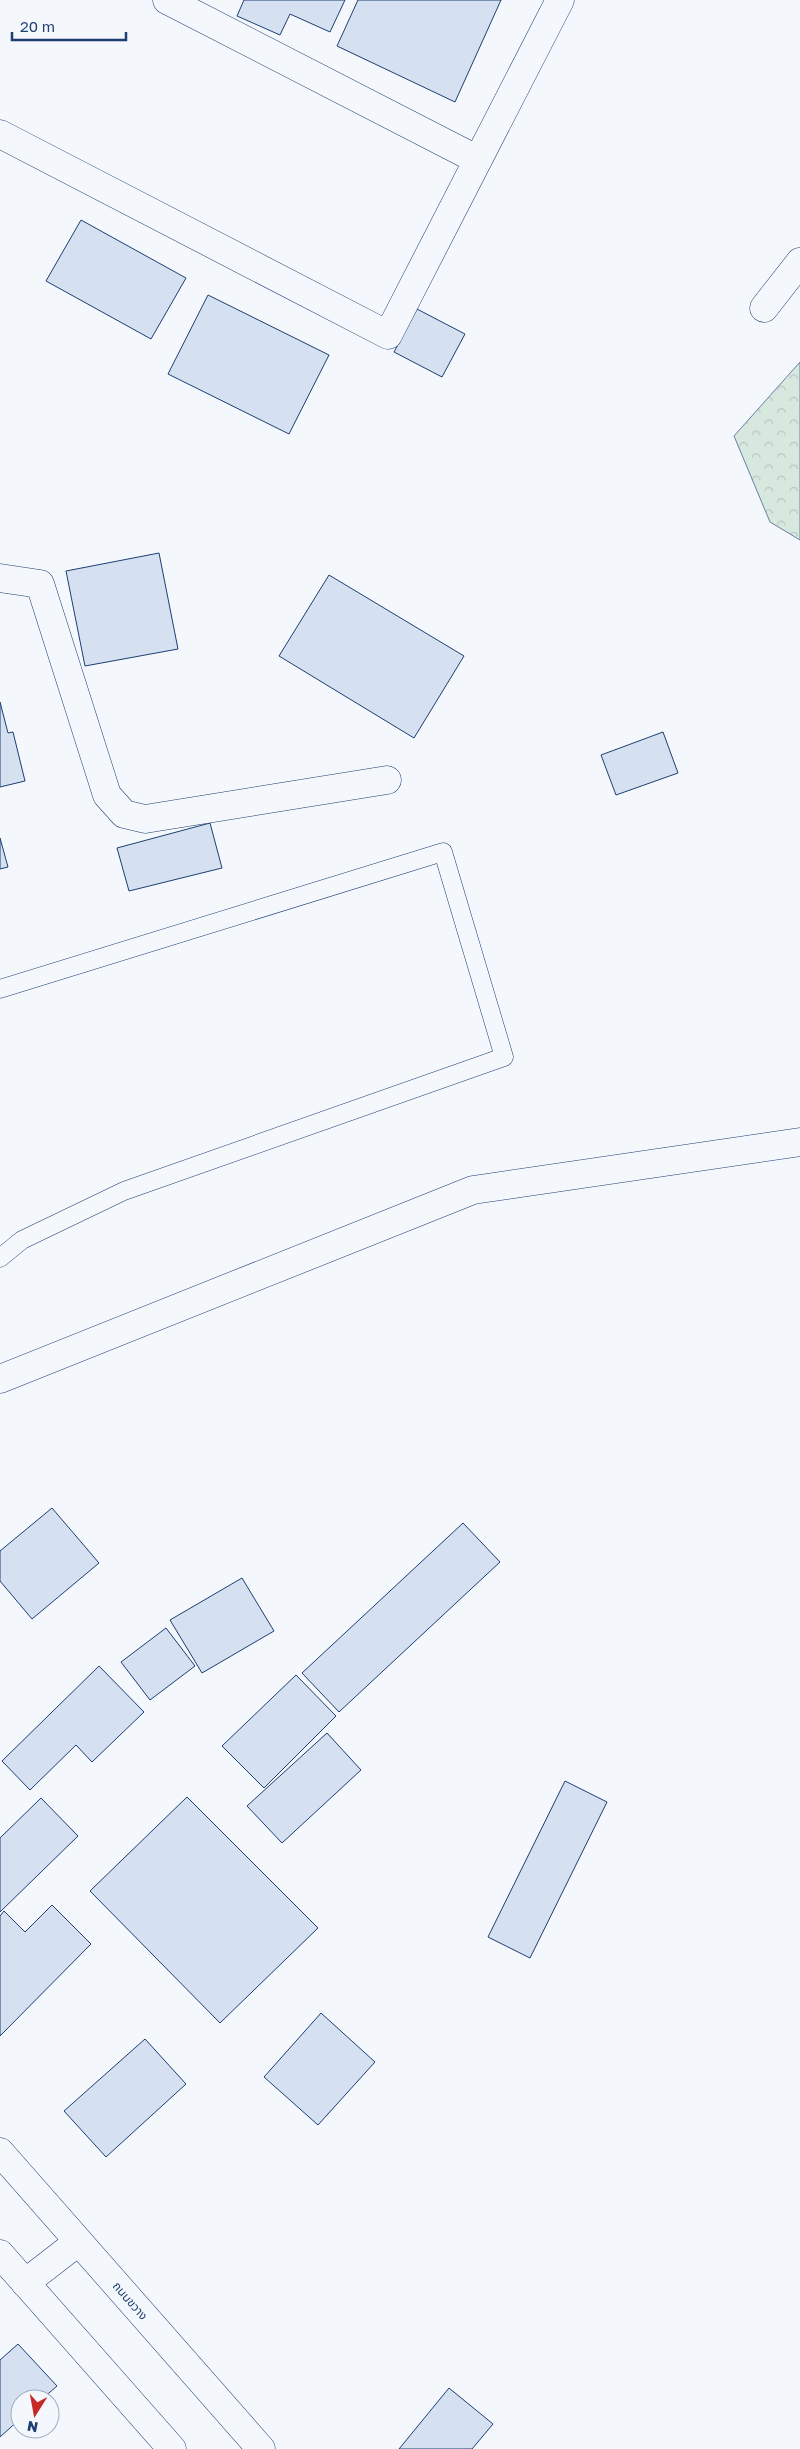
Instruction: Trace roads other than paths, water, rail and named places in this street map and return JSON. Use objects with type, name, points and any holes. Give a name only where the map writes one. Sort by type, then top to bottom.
[{"type":"street","points":[[0,134],[388,335],[560,0]]},
{"type":"street","points":[[176,2],[478,160]]},
{"type":"street","points":[[764,308],[800,262]]},
{"type":"street","points":[[0,578],[40,584],[107,795],[124,814],[145,819],[387,780]]},
{"type":"street","points":[[0,1380],[473,1190],[800,1142]]},
{"type":"street","name":"ถนนขวาง","points":[[0,2152],[261,2449]]},
{"type":"street","points":[[25,2282],[78,2242]]},
{"type":"street","points":[[0,2254],[172,2449]]},
{"type":"lane","points":[[0,990],[443,852],[504,1057],[124,1191],[22,1240],[0,1258]]}]
